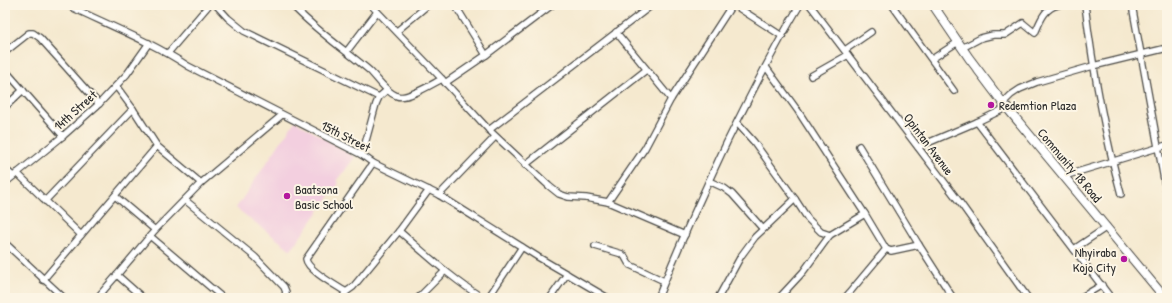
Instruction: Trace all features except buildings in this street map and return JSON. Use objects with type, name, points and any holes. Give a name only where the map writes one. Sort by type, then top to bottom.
[{"type":"main road","name":"Community 18 Road","points":[[933,5],[1004,105],[1107,227],[1164,298]]},
{"type":"street","name":"15th Street","points":[[67,5],[149,43],[188,66],[362,155],[373,163],[439,195],[566,274],[608,298]]},
{"type":"street","points":[[168,53],[209,5]]},
{"type":"street","points":[[216,5],[228,18],[244,31],[380,97]]},
{"type":"street","points":[[292,5],[317,29],[347,51],[375,76],[387,90],[397,96],[403,97],[444,81],[486,55],[552,5]]},
{"type":"street","points":[[372,5],[495,137],[559,194],[568,197],[586,198],[608,202],[685,235]]},
{"type":"street","points":[[397,31],[428,5]]},
{"type":"street","points":[[455,5],[486,55]]},
{"type":"street","points":[[489,130],[652,5]]},
{"type":"street","points":[[608,202],[651,138],[671,99],[733,5],[782,36]]},
{"type":"street","points":[[658,298],[664,281],[709,181],[737,123],[782,36],[800,5]]},
{"type":"street","name":"Opintan Avenue","points":[[810,5],[961,204],[1028,298]]},
{"type":"street","points":[[892,5],[954,91]]},
{"type":"street","points":[[932,59],[960,45],[981,38],[993,35],[1006,35],[1023,23],[1035,33],[1044,14],[1058,5]]},
{"type":"street","points":[[1085,5],[1093,66],[1112,161],[1121,194]]},
{"type":"street","points":[[1132,5],[1167,196]]},
{"type":"street","points":[[347,51],[377,12]]},
{"type":"street","points":[[616,32],[671,99]]},
{"type":"street","points":[[811,76],[847,53],[871,32]]},
{"type":"street","points":[[5,52],[29,33],[33,33],[40,38],[98,104]]},
{"type":"street","name":"14th Street","points":[[5,183],[63,136],[98,104],[127,74],[149,43]]},
{"type":"street","points":[[918,147],[977,122],[1004,105],[1011,95],[1036,82],[1167,48]]},
{"type":"street","points":[[766,67],[798,111],[886,249],[891,251],[919,245]]},
{"type":"street","points":[[5,70],[63,136]]},
{"type":"street","points":[[525,165],[646,70]]},
{"type":"street","points":[[116,86],[157,146],[201,183]]},
{"type":"street","points":[[5,107],[23,90]]},
{"type":"street","points":[[362,155],[380,97],[387,90]]},
{"type":"street","points":[[45,201],[133,110]]},
{"type":"street","points":[[97,298],[155,230],[201,183],[282,115]]},
{"type":"street","points":[[977,122],[1111,298]]},
{"type":"street","points":[[737,123],[754,142],[808,219],[815,227],[830,235]]},
{"type":"street","points":[[439,195],[495,137]]},
{"type":"street","points":[[44,280],[157,146]]},
{"type":"street","points":[[859,146],[919,245],[954,298]]},
{"type":"street","points":[[1064,176],[1167,146]]},
{"type":"street","points":[[346,292],[314,271],[307,264],[306,259],[373,163]]},
{"type":"street","points":[[5,169],[15,175],[45,201],[81,235]]},
{"type":"street","points":[[709,181],[724,188],[732,194],[763,229]]},
{"type":"street","points":[[342,298],[346,292],[353,287],[399,231],[429,190]]},
{"type":"street","points":[[114,196],[155,230]]},
{"type":"street","points":[[718,298],[748,246],[763,229],[795,199]]},
{"type":"street","points":[[185,200],[255,257],[284,287],[286,292],[284,298]]},
{"type":"street","points":[[779,298],[803,272],[830,235],[865,214]]},
{"type":"street","points":[[1074,249],[1107,227]]},
{"type":"street","points":[[399,231],[444,272],[483,298]]},
{"type":"street","points":[[150,236],[223,298]]},
{"type":"street","points":[[6,246],[64,298]]},
{"type":"street","points":[[595,246],[625,255],[630,265],[664,281]]},
{"type":"street","points":[[488,298],[522,247]]},
{"type":"street","points":[[845,298],[886,249]]},
{"type":"street","points":[[418,298],[444,272]]},
{"type":"street","points":[[550,298],[566,274]]},
{"type":"street","points":[[117,275],[143,298]]},
{"type":"street","points":[[1080,298],[1102,285]]},
{"type":"shaded area","name":"Baatsona Basic School","points":[[295,121],[355,157],[337,181],[339,183],[291,250],[236,208]]},
{"type":"place","name":"Redemtion Plaza","points":[[991,105]]},
{"type":"place","name":"Baatsona Basic School","points":[[287,196]]},
{"type":"place","name":"Nhyiraba Kojo City","points":[[1124,259]]}]
